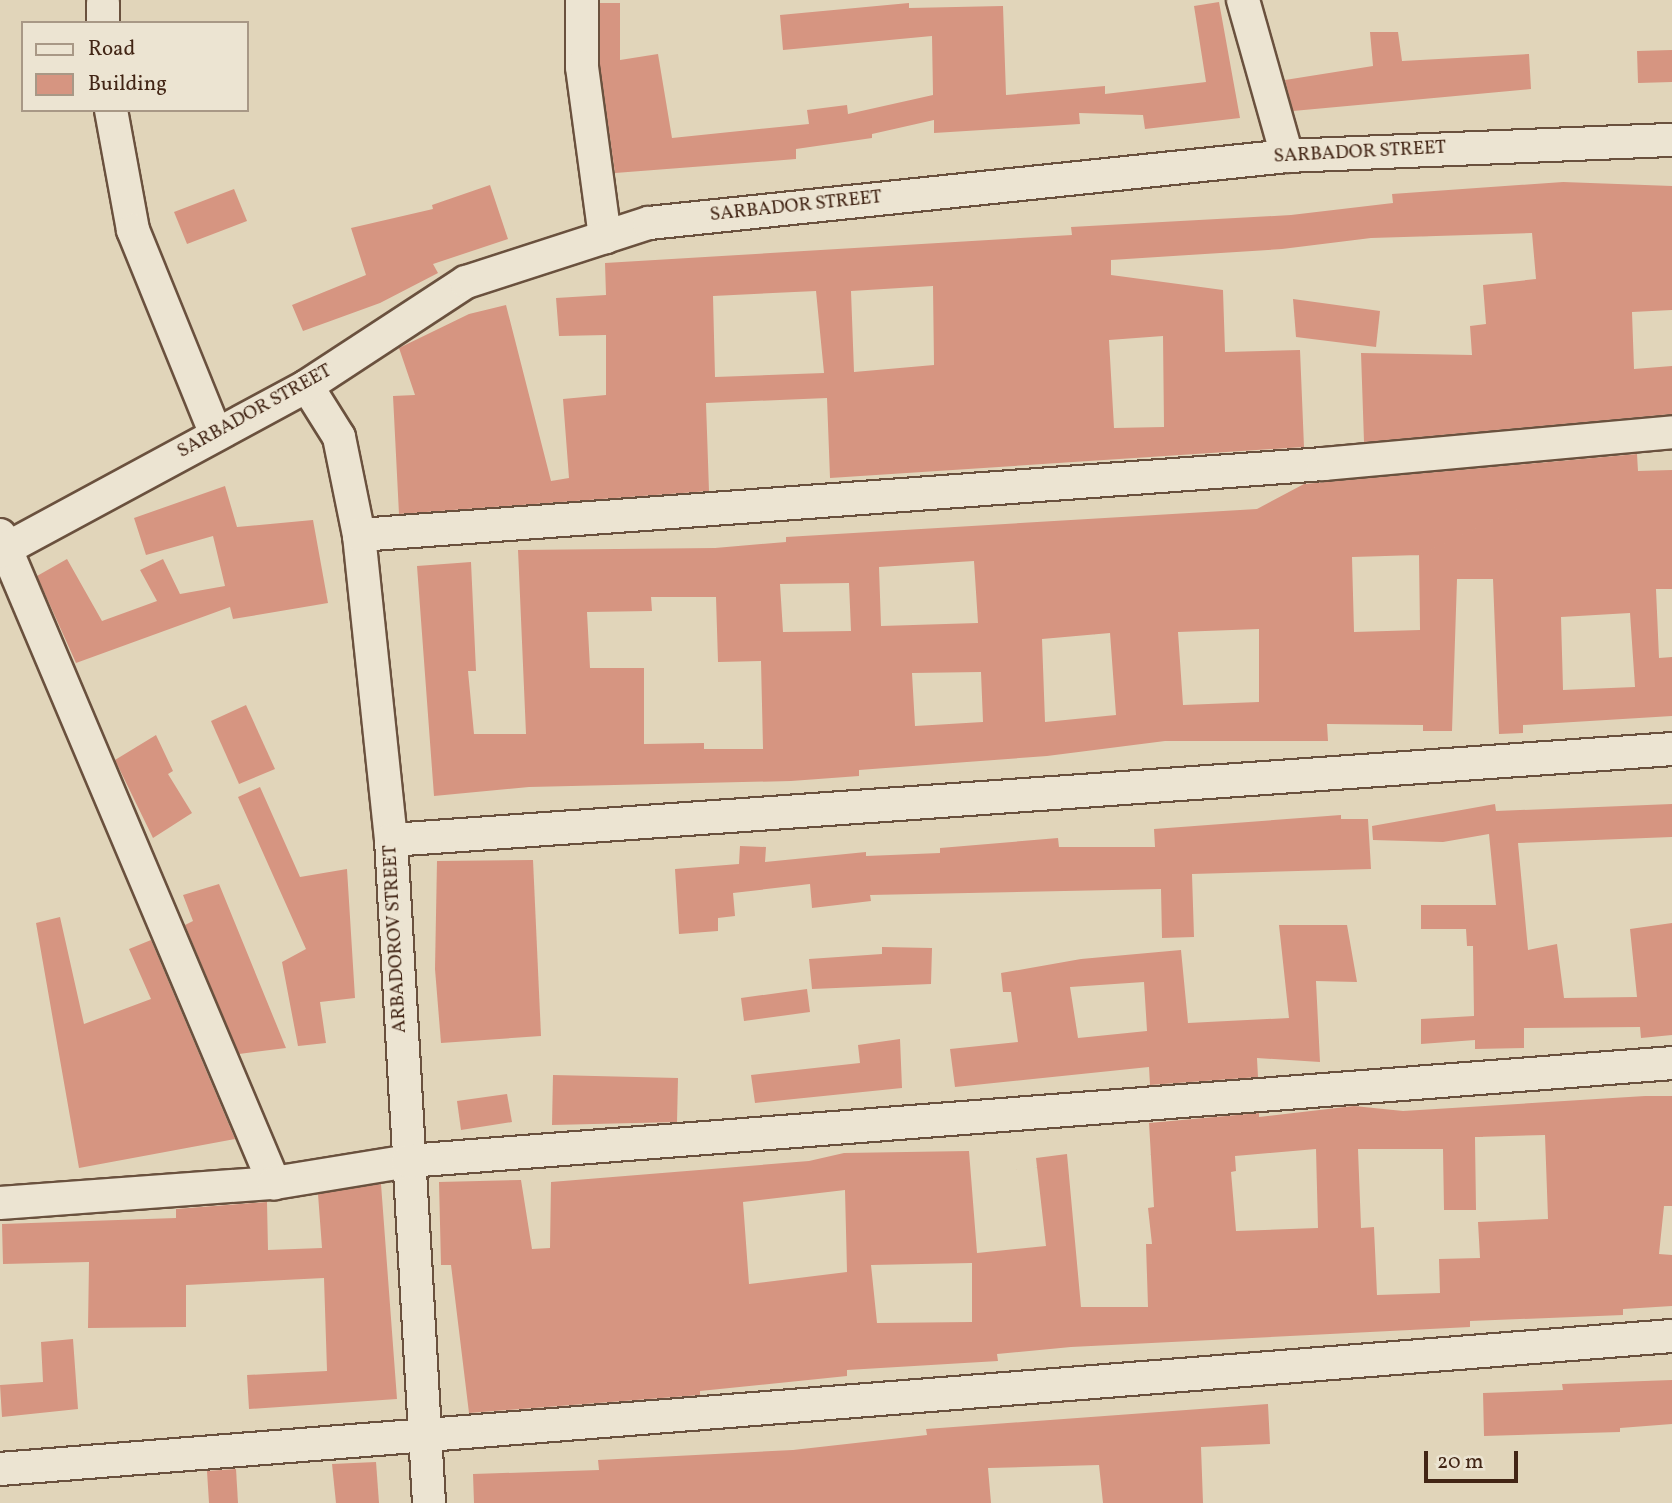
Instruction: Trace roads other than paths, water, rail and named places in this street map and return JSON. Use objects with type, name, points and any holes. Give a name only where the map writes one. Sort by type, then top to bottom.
[{"type":"street","points":[[582,0],[582,67],[605,237]]},
{"type":"street","points":[[1243,0],[1287,156]]},
{"type":"street","points":[[111,112],[133,230],[216,434]]},
{"type":"street","name":"SARBADOR STREET","points":[[2,545],[307,386],[466,282],[649,223],[1287,156],[1672,140]]},
{"type":"street","name":"ARBADOROV STREET","points":[[307,386],[339,437],[359,535],[391,840],[429,1503]]},
{"type":"street","points":[[359,535],[1323,464],[1672,432]]},
{"type":"street","points":[[2,545],[274,1183]]},
{"type":"street","points":[[391,840],[1672,749]]},
{"type":"street","points":[[0,1203],[274,1183],[408,1161],[1672,1063]]},
{"type":"street","points":[[0,1469],[423,1432],[1672,1336]]}]
